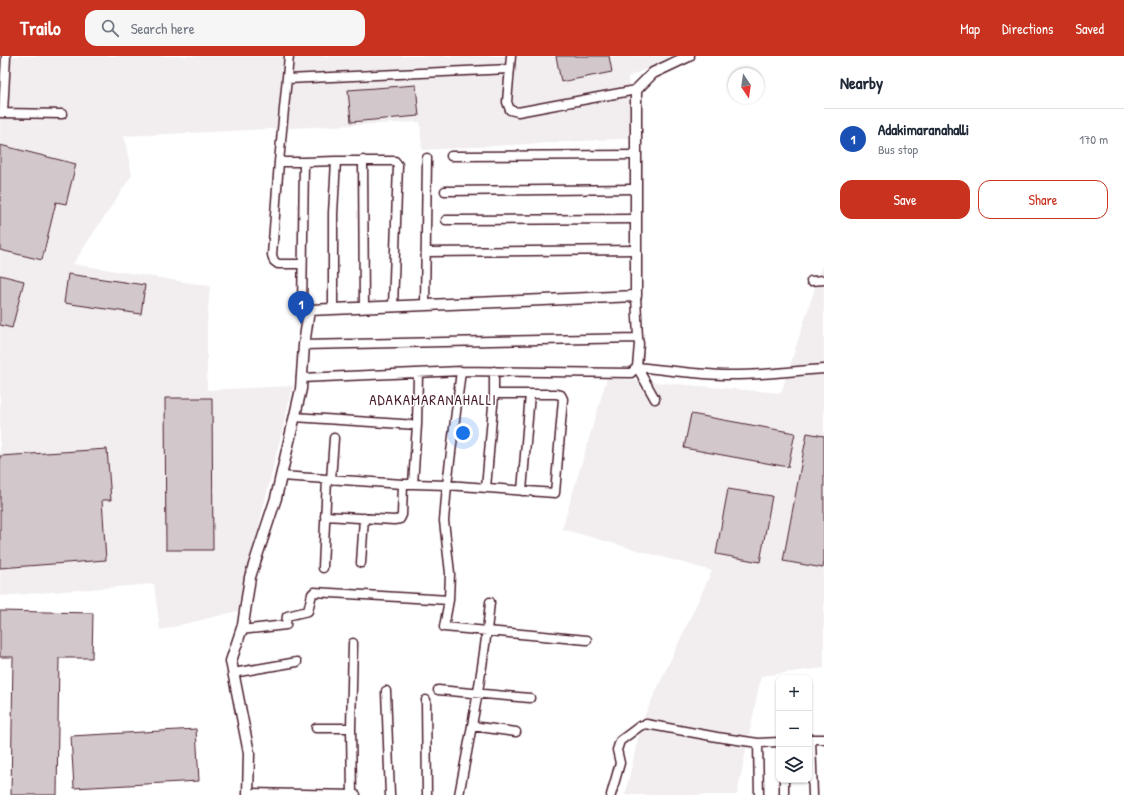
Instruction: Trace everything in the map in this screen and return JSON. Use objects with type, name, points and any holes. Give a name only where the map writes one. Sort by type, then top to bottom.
[{"type":"street","points":[[6,56],[2,113],[62,114]]},
{"type":"street","points":[[289,56],[272,255],[274,261],[278,264],[302,264]]},
{"type":"street","points":[[511,56],[507,102],[510,110],[518,112],[636,90],[653,73],[689,56]]},
{"type":"street","points":[[287,79],[510,69]]},
{"type":"street","points":[[636,90],[636,296],[639,344],[637,367],[655,399]]},
{"type":"street","points":[[451,156],[636,155]]},
{"type":"street","points":[[425,305],[427,158]]},
{"type":"street","points":[[363,160],[364,308]]},
{"type":"street","points":[[279,162],[394,160],[398,165],[393,307]]},
{"type":"street","points":[[332,309],[333,213],[336,161]]},
{"type":"street","points":[[304,162],[302,310],[636,296]]},
{"type":"street","points":[[445,191],[636,189]]},
{"type":"street","points":[[446,220],[636,219]]},
{"type":"street","points":[[426,252],[636,250]]},
{"type":"street","points":[[811,281],[824,280]]},
{"type":"street","points":[[309,310],[304,345],[301,389],[276,498],[250,576],[243,625],[232,661],[233,673],[248,752],[248,794],[356,795]]},
{"type":"street","points":[[304,345],[638,338]]},
{"type":"street","points":[[637,367],[724,375],[759,375],[824,369]]},
{"type":"street","points":[[301,378],[461,371],[631,373],[637,367]]},
{"type":"street","points":[[461,371],[444,521],[450,573],[449,600],[444,627],[587,640]]},
{"type":"street","points":[[486,488],[494,394],[494,371]]},
{"type":"street","points":[[413,484],[417,425],[418,373]]},
{"type":"street","points":[[281,476],[329,480],[447,485],[555,493],[563,399],[561,396],[556,394],[494,394]]},
{"type":"street","points":[[522,491],[530,394]]},
{"type":"street","points":[[294,417],[417,425]]},
{"type":"street","points":[[323,568],[325,516],[334,438]]},
{"type":"street","points":[[325,516],[394,520],[400,519],[402,515],[403,484]]},
{"type":"street","points":[[361,563],[364,518]]},
{"type":"street","points":[[241,630],[286,625],[287,616],[308,611],[312,594],[314,592],[449,600]]},
{"type":"street","points":[[459,795],[478,694],[488,630],[490,602]]},
{"type":"street","points":[[352,794],[351,728],[353,643]]},
{"type":"street","points":[[233,673],[297,662]]},
{"type":"street","points":[[438,690],[530,698]]},
{"type":"street","points":[[386,691],[390,795]]},
{"type":"street","points":[[426,700],[427,795]]},
{"type":"street","points":[[611,795],[620,763],[617,750],[620,741],[640,726],[646,724],[758,743],[776,742]]},
{"type":"street","points":[[472,726],[516,732]]},
{"type":"street","points":[[316,728],[351,728]]},
{"type":"street","points":[[812,739],[824,739]]},
{"type":"street","points":[[758,743],[759,795]]},
{"type":"street","points":[[810,747],[813,795]]},
{"type":"street","points":[[784,783],[784,795]]},
{"type":"shaded area","points":[[0,56],[676,56],[628,77],[634,138],[422,150],[420,122],[124,136],[132,175],[73,264],[210,286],[207,324],[207,390],[293,386],[238,611],[160,630],[154,584],[0,596]]},
{"type":"shaded area","points":[[824,260],[824,668],[761,676],[737,795],[625,795],[642,721],[712,571],[562,529],[607,378],[781,393]]},
{"type":"building","points":[[556,56],[609,56],[612,72],[561,82]]},
{"type":"building","points":[[416,85],[419,116],[351,122],[348,90]]},
{"type":"building","points":[[0,145],[76,164],[66,204],[56,202],[42,260],[0,250]]},
{"type":"building","points":[[68,274],[145,285],[141,314],[64,303]]},
{"type":"building","points":[[0,275],[24,281],[12,328],[0,325]]},
{"type":"building","points":[[165,398],[212,398],[213,550],[166,550]]},
{"type":"building","points":[[691,414],[795,433],[788,467],[684,448]]},
{"type":"building","points":[[807,433],[824,436],[823,568],[783,561]]},
{"type":"building","points":[[107,449],[111,500],[102,500],[106,560],[0,568],[0,456]]},
{"type":"building","points":[[728,489],[772,496],[760,562],[716,554]]},
{"type":"building","points":[[0,611],[93,613],[92,658],[59,658],[57,795],[11,795],[13,657],[0,657]]},
{"type":"building","points":[[196,729],[199,781],[74,788],[71,736]]},
{"type":"place","name":"Adakimaranahalli","points":[[301,324]]},
{"type":"district","name":"ADAKAMARANAHALLI","points":[[433,399]]}]
